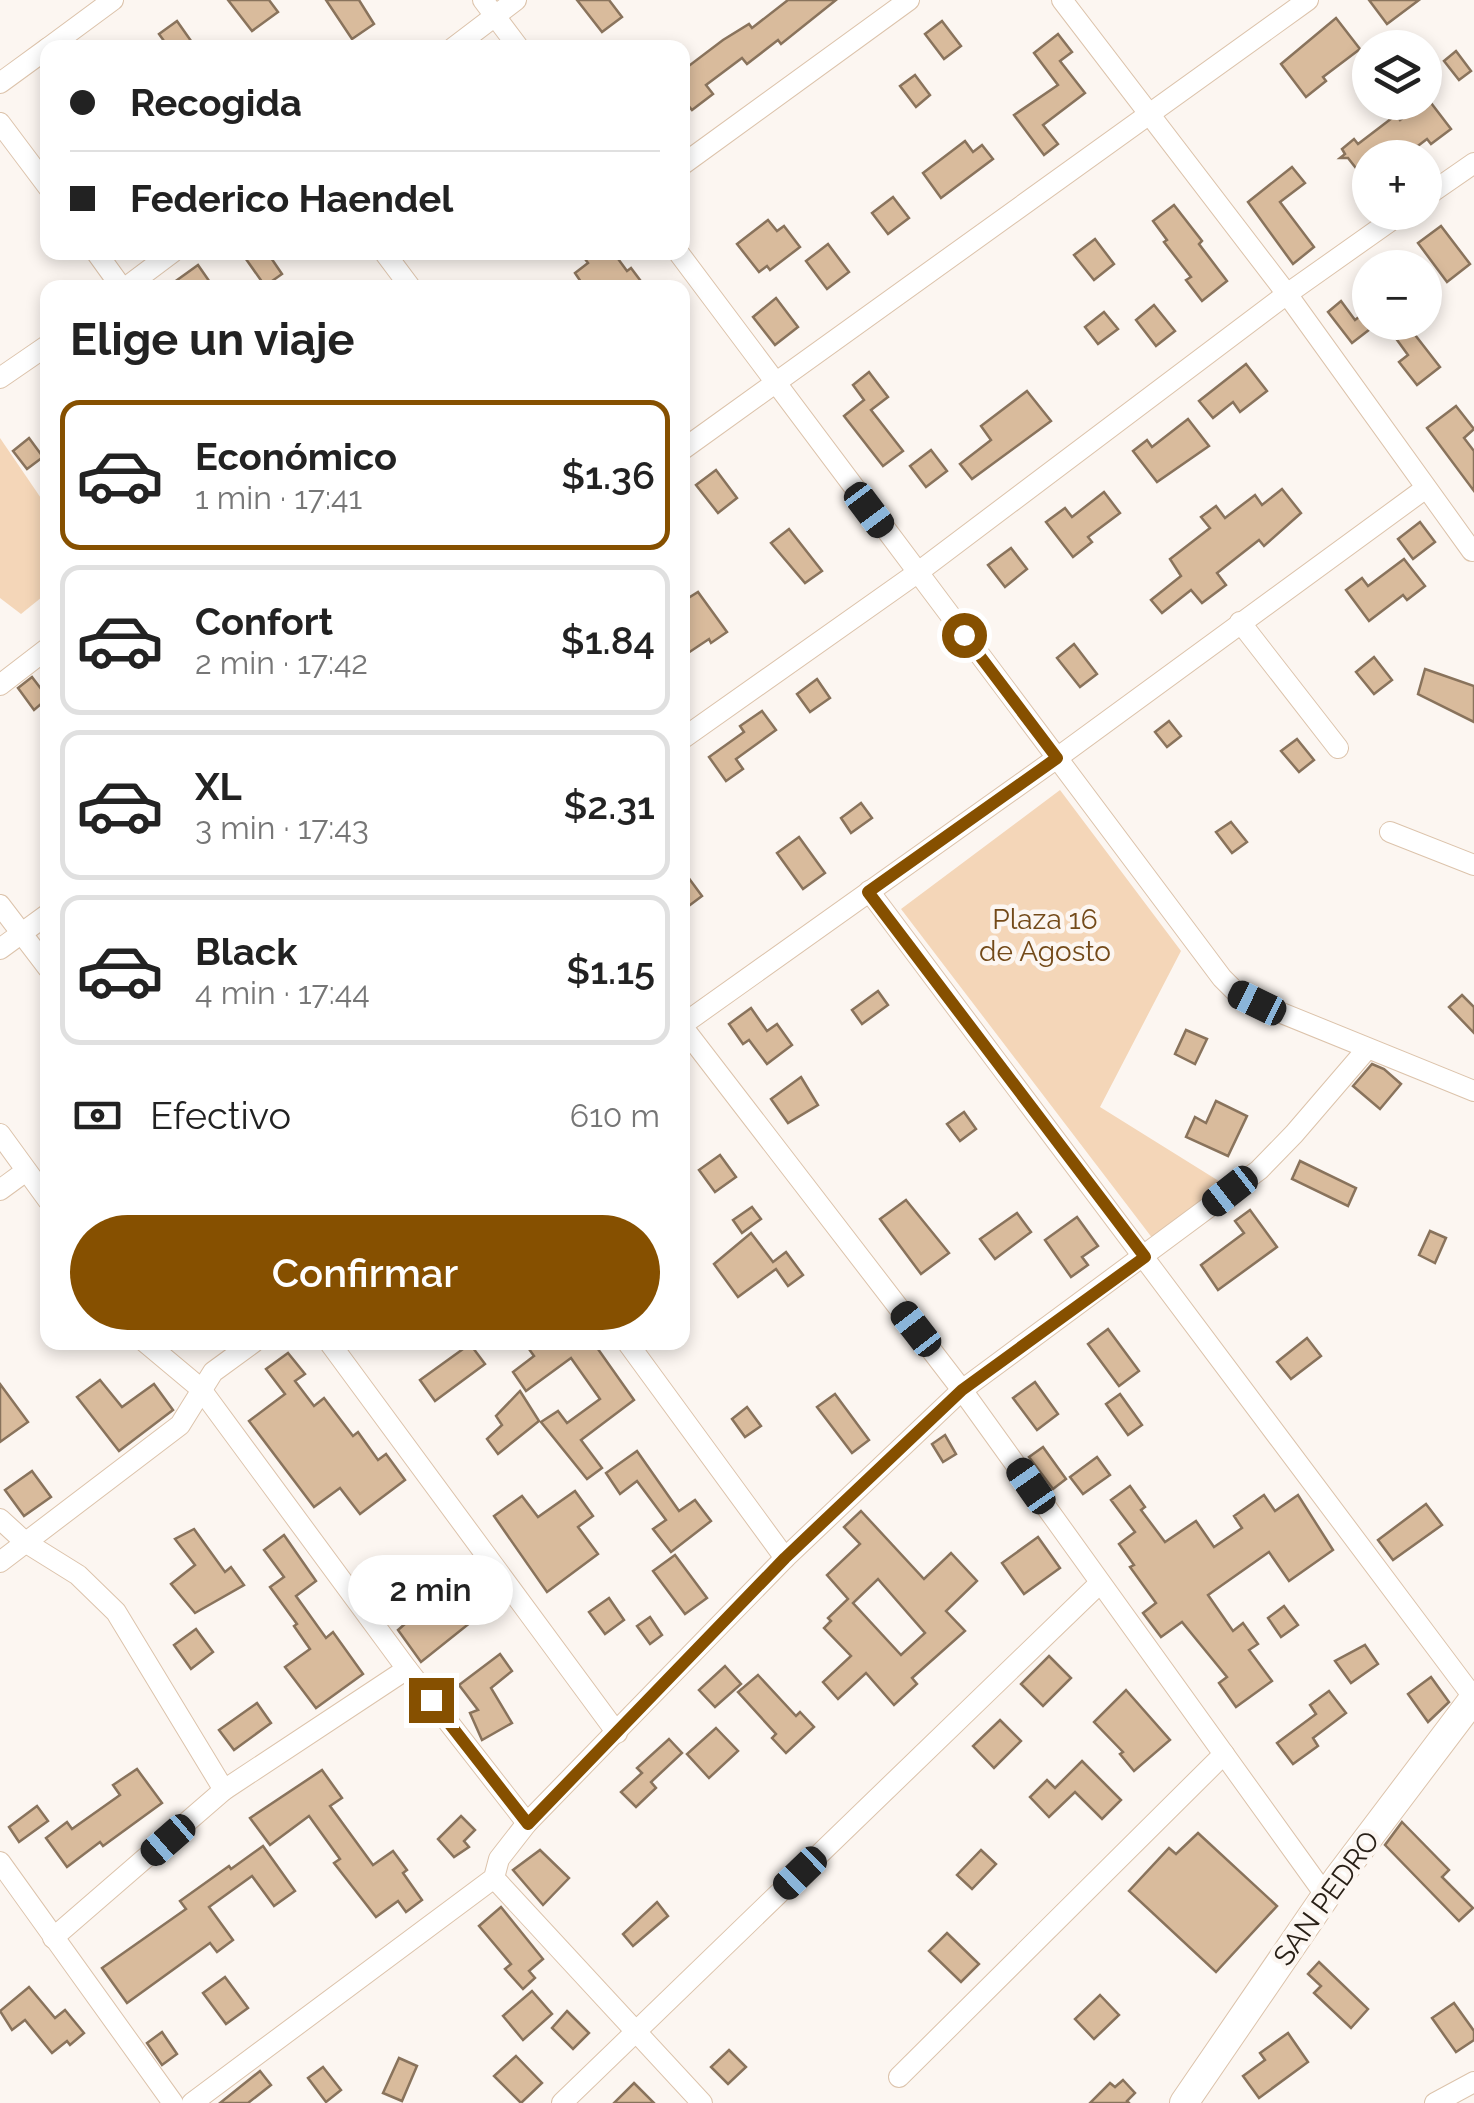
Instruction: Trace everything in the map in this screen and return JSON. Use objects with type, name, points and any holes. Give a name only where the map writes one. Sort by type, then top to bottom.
[{"type":"main road","name":"SAN PEDRO","points":[[1184,2103],[1326,1896],[1474,1698]]},
{"type":"street","points":[[59,40],[113,0]]},
{"type":"street","points":[[460,40],[489,8],[516,0]]},
{"type":"street","points":[[690,159],[909,0]]},
{"type":"street","points":[[1062,0],[1287,294],[1472,551]]},
{"type":"street","points":[[690,444],[1308,0]]},
{"type":"street","points":[[489,8],[513,40]]},
{"type":"street","points":[[0,82],[40,54]]},
{"type":"street","points":[[0,122],[40,176]]},
{"type":"street","points":[[1442,185],[1474,162]]},
{"type":"street","points":[[690,733],[918,574],[1287,294],[1378,230]]},
{"type":"street","points":[[102,260],[118,280]]},
{"type":"street","points":[[135,280],[162,260]]},
{"type":"street","points":[[684,260],[1222,978],[1238,994],[1474,1091]]},
{"type":"street","points":[[0,378],[40,351]]},
{"type":"street","points":[[690,1020],[1426,488]]},
{"type":"street","points":[[1240,622],[1338,748]]},
{"type":"street","points":[[0,685],[40,654]]},
{"type":"street","points":[[1390,832],[1474,865]]},
{"type":"street","points":[[868,892],[1474,1698]]},
{"type":"street","points":[[0,905],[40,958]]},
{"type":"street","points":[[0,949],[40,920]]},
{"type":"street","points":[[690,1036],[962,1390],[1326,1896]]},
{"type":"street","points":[[192,2103],[494,1878],[499,1858],[528,1824],[785,1558],[962,1390],[1259,1170],[1367,1048]]},
{"type":"street","points":[[0,1134],[40,1189]]},
{"type":"street","points":[[0,1190],[26,1171]]},
{"type":"street","points":[[154,1350],[200,1388],[407,1669],[528,1824]]},
{"type":"street","points":[[0,1562],[180,1424],[212,1372],[243,1350]]},
{"type":"street","points":[[335,1350],[617,1733]]},
{"type":"street","points":[[633,1350],[785,1558]]},
{"type":"street","points":[[0,1519],[25,1542],[78,1575],[116,1612],[224,1790]]},
{"type":"street","points":[[562,2103],[1100,1583]]},
{"type":"street","points":[[54,1938],[224,1790],[407,1669]]},
{"type":"street","points":[[900,2077],[1224,1754]]},
{"type":"street","points":[[0,1862],[174,2103]]},
{"type":"street","points":[[494,1878],[702,2103]]},
{"type":"street","points":[[1434,2103],[1474,2082]]},
{"type":"green space","points":[[0,438],[40,497],[40,599],[21,614],[0,598]]},
{"type":"green space","name":"Plaza 16 de Agosto","points":[[1060,790],[1181,951],[1100,1107],[1222,1183],[1153,1239],[901,909]]},
{"type":"building","points":[[228,0],[269,0],[278,12],[252,31]]},
{"type":"building","points":[[326,0],[359,0],[374,24],[352,39]]},
{"type":"building","points":[[577,0],[609,0],[622,17],[602,32]]},
{"type":"building","points":[[788,0],[836,0],[781,44],[778,40],[747,64],[742,58],[706,85],[713,94],[692,110],[690,65],[749,24],[752,28]]},
{"type":"building","points":[[1369,0],[1419,0],[1387,24]]},
{"type":"building","points":[[1336,18],[1352,39],[1352,55],[1323,77],[1326,81],[1306,97],[1281,64]]},
{"type":"building","points":[[177,21],[190,40],[163,40],[159,34]]},
{"type":"building","points":[[942,21],[961,46],[944,59],[925,34]]},
{"type":"building","points":[[1058,34],[1072,52],[1060,61],[1085,93],[1043,125],[1058,144],[1044,155],[1014,115],[1058,85],[1034,53]]},
{"type":"building","points":[[1456,51],[1471,71],[1459,80],[1444,61]]},
{"type":"building","points":[[915,75],[930,95],[916,107],[900,86]]},
{"type":"building","points":[[1442,117],[1451,129],[1436,140],[1363,140],[1389,120]]},
{"type":"building","points":[[965,141],[973,152],[982,145],[993,159],[941,198],[923,173]]},
{"type":"building","points":[[1352,141],[1352,163],[1348,158],[1340,158],[1345,154],[1342,149]]},
{"type":"building","points":[[1292,167],[1305,183],[1280,202],[1314,247],[1293,264],[1248,202]]},
{"type":"building","points":[[893,197],[909,218],[888,234],[872,213]]},
{"type":"building","points":[[1174,205],[1227,281],[1202,301],[1186,280],[1191,277],[1153,221]]},
{"type":"building","points":[[768,220],[777,231],[784,226],[800,247],[770,270],[767,266],[759,272],[737,244]]},
{"type":"building","points":[[1442,227],[1470,264],[1447,282],[1442,275],[1442,250],[1423,250],[1418,243]]},
{"type":"building","points":[[1095,239],[1114,264],[1094,280],[1074,255]]},
{"type":"building","points":[[828,244],[849,272],[827,289],[806,261]]},
{"type":"building","points":[[247,260],[272,260],[282,274],[274,280],[261,280]]},
{"type":"building","points":[[586,260],[619,260],[640,280],[580,280],[575,273],[588,263]]},
{"type":"building","points":[[198,265],[208,280],[177,280]]},
{"type":"building","points":[[776,298],[798,327],[775,345],[753,317]]},
{"type":"building","points":[[1341,301],[1352,316],[1352,340],[1356,340],[1352,343],[1328,312]]},
{"type":"building","points":[[1154,305],[1175,331],[1156,346],[1136,320]]},
{"type":"building","points":[[1104,312],[1118,329],[1098,344],[1085,327]]},
{"type":"building","points":[[1397,340],[1419,340],[1440,367],[1417,385],[1399,362],[1408,355]]},
{"type":"building","points":[[1246,364],[1267,391],[1240,412],[1233,402],[1213,418],[1199,401]]},
{"type":"building","points":[[869,372],[888,397],[871,410],[903,451],[883,466],[844,416],[864,400],[853,385]]},
{"type":"building","points":[[1027,391],[1051,421],[972,479],[960,464],[991,440],[981,426]]},
{"type":"building","points":[[1456,406],[1474,429],[1464,438],[1474,451],[1474,491],[1427,428]]},
{"type":"building","points":[[1188,419],[1209,446],[1157,482],[1133,451],[1147,440],[1152,447]]},
{"type":"building","points":[[29,438],[40,459],[27,469],[13,451]]},
{"type":"building","points":[[931,450],[947,471],[926,487],[910,466]]},
{"type":"building","points":[[716,470],[737,498],[718,513],[696,485]]},
{"type":"building","points":[[1282,489],[1301,513],[1264,546],[1259,540],[1217,573],[1226,585],[1202,603],[1191,590],[1162,613],[1151,600],[1181,576],[1170,559],[1210,528],[1201,517],[1216,506],[1225,518],[1255,495],[1262,505]]},
{"type":"building","points":[[1104,492],[1120,513],[1088,537],[1092,542],[1073,557],[1046,522],[1065,508],[1072,517]]},
{"type":"building","points":[[1420,522],[1435,542],[1413,559],[1398,539]]},
{"type":"building","points":[[789,529],[822,571],[805,583],[771,543]]},
{"type":"building","points":[[1011,548],[1027,569],[1005,587],[988,565]]},
{"type":"building","points":[[1404,559],[1425,586],[1407,600],[1403,595],[1369,621],[1346,590],[1362,578],[1368,586]]},
{"type":"building","points":[[698,592],[727,632],[690,652],[690,597]]},
{"type":"building","points":[[1074,644],[1097,674],[1080,687],[1057,658]]},
{"type":"building","points":[[1374,657],[1392,680],[1374,694],[1356,672]]},
{"type":"building","points":[[1425,669],[1474,686],[1474,722],[1418,694]]},
{"type":"building","points":[[32,677],[40,688],[40,705],[34,710],[18,688]]},
{"type":"building","points":[[817,679],[830,698],[810,712],[797,694]]},
{"type":"building","points":[[762,711],[776,730],[736,759],[743,769],[726,781],[709,757],[744,732],[740,726]]},
{"type":"building","points":[[1169,721],[1181,736],[1167,747],[1155,732]]},
{"type":"building","points":[[1297,739],[1314,760],[1299,772],[1281,751]]},
{"type":"building","points":[[861,803],[872,818],[851,833],[841,818]]},
{"type":"building","points":[[1231,822],[1247,842],[1232,853],[1216,832]]},
{"type":"building","points":[[799,837],[825,873],[803,889],[777,853]]},
{"type":"building","points":[[690,880],[702,896],[690,905]]},
{"type":"building","points":[[878,991],[888,1005],[862,1024],[852,1010]]},
{"type":"building","points":[[1462,995],[1474,1007],[1474,1033],[1449,1007]]},
{"type":"building","points":[[751,1008],[767,1031],[777,1024],[792,1045],[767,1064],[749,1040],[743,1044],[729,1024]]},
{"type":"building","points":[[1186,1030],[1207,1039],[1195,1064],[1175,1054]]},
{"type":"building","points":[[1372,1064],[1401,1084],[1380,1109],[1353,1086]]},
{"type":"building","points":[[801,1077],[818,1105],[788,1123],[771,1099]]},
{"type":"building","points":[[1216,1101],[1247,1116],[1228,1156],[1186,1137],[1195,1117],[1206,1123]]},
{"type":"building","points":[[964,1112],[976,1129],[960,1141],[947,1124]]},
{"type":"building","points":[[720,1155],[736,1177],[715,1192],[699,1170]]},
{"type":"building","points":[[1300,1161],[1356,1188],[1348,1206],[1292,1179]]},
{"type":"building","points":[[906,1200],[949,1253],[921,1274],[880,1219]]},
{"type":"building","points":[[752,1207],[761,1219],[742,1233],[733,1220]]},
{"type":"building","points":[[1250,1210],[1277,1247],[1218,1290],[1201,1265],[1244,1233],[1235,1221]]},
{"type":"building","points":[[1017,1213],[1031,1232],[995,1259],[980,1239]]},
{"type":"building","points":[[1077,1217],[1098,1246],[1082,1257],[1088,1265],[1071,1277],[1045,1240]]},
{"type":"building","points":[[1430,1231],[1446,1238],[1435,1263],[1419,1255]]},
{"type":"building","points":[[751,1233],[773,1262],[786,1252],[803,1275],[788,1286],[776,1269],[738,1297],[714,1264]]},
{"type":"building","points":[[1108,1329],[1139,1371],[1119,1386],[1088,1344]]},
{"type":"building","points":[[1307,1338],[1321,1356],[1291,1379],[1277,1362]]},
{"type":"building","points":[[462,1350],[474,1350],[485,1364],[435,1401],[420,1380]]},
{"type":"building","points":[[530,1350],[599,1350],[634,1400],[581,1440],[602,1468],[587,1479],[541,1422],[558,1411],[567,1423],[600,1399],[571,1358],[526,1391],[513,1372],[534,1356]]},
{"type":"building","points":[[288,1353],[305,1374],[295,1381],[314,1406],[324,1398],[353,1436],[358,1432],[378,1460],[386,1454],[405,1480],[360,1514],[340,1488],[314,1507],[249,1421],[285,1394],[266,1369]]},
{"type":"building","points":[[100,1380],[122,1407],[154,1384],[173,1410],[119,1451],[77,1397]]},
{"type":"building","points":[[1035,1382],[1058,1414],[1037,1430],[1013,1398]]},
{"type":"building","points":[[0,1384],[28,1422],[0,1442]]},
{"type":"building","points":[[520,1391],[539,1421],[498,1454],[487,1439],[502,1425],[496,1416]]},
{"type":"building","points":[[835,1394],[869,1440],[852,1453],[817,1407]]},
{"type":"building","points":[[1120,1394],[1142,1425],[1128,1435],[1106,1404]]},
{"type":"building","points":[[747,1407],[761,1426],[745,1437],[732,1419]]},
{"type":"building","points":[[945,1435],[956,1454],[943,1462],[932,1444]]},
{"type":"building","points":[[1043,1447],[1066,1479],[1053,1489],[1029,1457]]},
{"type":"building","points":[[637,1451],[679,1511],[695,1500],[711,1521],[671,1552],[653,1529],[666,1520],[637,1481],[620,1494],[606,1473]]},
{"type":"building","points":[[1097,1457],[1110,1475],[1083,1494],[1070,1477]]},
{"type":"building","points":[[32,1471],[51,1497],[24,1516],[5,1490]]},
{"type":"building","points":[[1130,1486],[1145,1507],[1141,1510],[1165,1542],[1196,1521],[1214,1547],[1242,1528],[1234,1516],[1264,1495],[1275,1511],[1298,1495],[1333,1550],[1289,1581],[1269,1552],[1208,1595],[1233,1631],[1243,1623],[1258,1644],[1249,1650],[1272,1681],[1236,1707],[1219,1683],[1227,1677],[1182,1622],[1161,1637],[1143,1613],[1156,1603],[1119,1544],[1135,1532],[1111,1500]]},
{"type":"building","points":[[575,1491],[593,1516],[578,1527],[598,1554],[547,1592],[494,1516],[522,1496],[538,1517]]},
{"type":"building","points":[[1426,1504],[1442,1525],[1393,1560],[1378,1540]]},
{"type":"building","points":[[861,1511],[924,1579],[951,1553],[977,1581],[946,1611],[965,1631],[912,1678],[917,1684],[894,1705],[866,1673],[838,1699],[823,1682],[851,1656],[824,1628],[831,1621],[828,1618],[848,1599],[827,1575],[860,1544],[844,1527]],"holes":[[[878,1579],[925,1633],[901,1655],[853,1603]]]},
{"type":"building","points":[[194,1529],[225,1572],[231,1567],[244,1585],[195,1613],[171,1584],[195,1565],[175,1539]]},
{"type":"building","points":[[284,1535],[316,1581],[296,1596],[326,1638],[333,1632],[363,1674],[316,1708],[285,1667],[310,1649],[270,1587],[284,1577],[264,1550]]},
{"type":"building","points":[[1038,1537],[1060,1568],[1024,1594],[1002,1563]]},
{"type":"building","points":[[675,1555],[707,1598],[685,1614],[653,1571]]},
{"type":"building","points":[[472,1560],[502,1604],[479,1622],[476,1618],[421,1662],[398,1630],[406,1623],[388,1599],[417,1579],[435,1603],[463,1581],[456,1572]]},
{"type":"building","points":[[609,1598],[624,1620],[605,1634],[589,1612]]},
{"type":"building","points":[[1284,1606],[1298,1625],[1281,1637],[1268,1618]]},
{"type":"building","points":[[650,1617],[662,1635],[650,1644],[637,1626]]},
{"type":"building","points":[[196,1629],[213,1652],[191,1669],[174,1645]]},
{"type":"building","points":[[1365,1645],[1378,1664],[1351,1683],[1335,1661]]},
{"type":"building","points":[[500,1654],[512,1671],[491,1688],[512,1723],[482,1740],[470,1713],[478,1710],[459,1685]]},
{"type":"building","points":[[1049,1656],[1071,1678],[1043,1706],[1021,1684]]},
{"type":"building","points":[[725,1666],[741,1684],[715,1707],[699,1690]]},
{"type":"building","points":[[758,1675],[796,1716],[800,1712],[814,1727],[786,1753],[772,1738],[776,1734],[738,1692]]},
{"type":"building","points":[[1431,1677],[1449,1702],[1428,1722],[1408,1694]]},
{"type":"building","points":[[1126,1690],[1170,1740],[1134,1771],[1120,1754],[1123,1752],[1094,1722]]},
{"type":"building","points":[[1329,1691],[1346,1713],[1313,1738],[1318,1746],[1293,1764],[1277,1743],[1316,1714],[1310,1705]]},
{"type":"building","points":[[257,1703],[271,1723],[234,1750],[219,1730]]},
{"type":"building","points":[[1000,1720],[1021,1741],[994,1768],[973,1746]]},
{"type":"building","points":[[716,1728],[738,1751],[709,1778],[687,1754]]},
{"type":"building","points":[[669,1739],[682,1753],[651,1782],[656,1788],[636,1807],[621,1792],[642,1773],[637,1768]]},
{"type":"building","points":[[1082,1761],[1121,1800],[1102,1819],[1075,1792],[1049,1817],[1030,1797],[1047,1780],[1055,1788]]},
{"type":"building","points":[[137,1769],[162,1803],[67,1867],[46,1838],[67,1822],[72,1829],[120,1795],[113,1785]]},
{"type":"building","points":[[322,1770],[342,1798],[330,1806],[373,1865],[393,1851],[407,1870],[403,1873],[422,1900],[406,1912],[398,1901],[376,1917],[334,1863],[340,1859],[309,1816],[270,1845],[250,1818]]},
{"type":"building","points":[[37,1806],[48,1821],[19,1842],[9,1827]]},
{"type":"building","points":[[461,1816],[475,1830],[464,1841],[469,1847],[454,1857],[438,1839]]},
{"type":"building","points":[[1402,1822],[1449,1870],[1442,1877],[1473,1908],[1459,1921],[1385,1845]]},
{"type":"building","points":[[1198,1833],[1277,1906],[1216,1972],[1129,1891],[1169,1848],[1176,1854]]},
{"type":"building","points":[[263,1846],[295,1891],[274,1906],[252,1876],[209,1907],[233,1940],[217,1952],[210,1943],[127,2003],[102,1968],[186,1909],[180,1901]]},
{"type":"building","points":[[540,1850],[569,1878],[543,1905],[513,1870]]},
{"type":"building","points":[[981,1850],[996,1864],[972,1889],[957,1875]]},
{"type":"building","points":[[657,1902],[668,1916],[633,1946],[623,1934]]},
{"type":"building","points":[[501,1907],[543,1959],[529,1971],[535,1978],[523,1989],[505,1969],[511,1964],[479,1926]]},
{"type":"building","points":[[947,1933],[979,1964],[961,1982],[929,1951]]},
{"type":"building","points":[[1319,1962],[1368,2009],[1351,2028],[1314,1993],[1321,1986],[1308,1974]]},
{"type":"building","points":[[225,1977],[248,2008],[226,2024],[203,1993]]},
{"type":"building","points":[[29,1987],[55,2018],[65,2010],[84,2033],[52,2053],[25,2020],[12,2030],[0,2011]]},
{"type":"building","points":[[532,1991],[552,2014],[523,2040],[503,2016]]},
{"type":"building","points":[[1100,1995],[1119,2015],[1094,2039],[1075,2019]]},
{"type":"building","points":[[1454,2003],[1474,2031],[1474,2040],[1456,2052],[1432,2018]]},
{"type":"building","points":[[567,2011],[589,2033],[573,2049],[552,2028]]},
{"type":"building","points":[[162,2032],[177,2054],[162,2065],[147,2043]]},
{"type":"building","points":[[1288,2033],[1308,2062],[1259,2098],[1243,2076],[1265,2060],[1260,2053]]},
{"type":"building","points":[[729,2050],[746,2067],[728,2084],[711,2067]]},
{"type":"building","points":[[516,2056],[542,2083],[521,2103],[494,2076]]},
{"type":"building","points":[[399,2058],[417,2066],[402,2101],[383,2093]]},
{"type":"building","points":[[323,2067],[341,2090],[326,2102],[308,2078]]},
{"type":"building","points":[[260,2071],[271,2085],[248,2103],[220,2103]]},
{"type":"building","points":[[1123,2080],[1135,2093],[1129,2103],[1090,2103],[1110,2083],[1115,2087]]},
{"type":"building","points":[[634,2083],[654,2103],[614,2103]]},
{"type":"route","points":[[431,1700],[528,1824],[785,1558],[962,1390],[1145,1257],[868,892],[1057,758],[964,635]]}]
